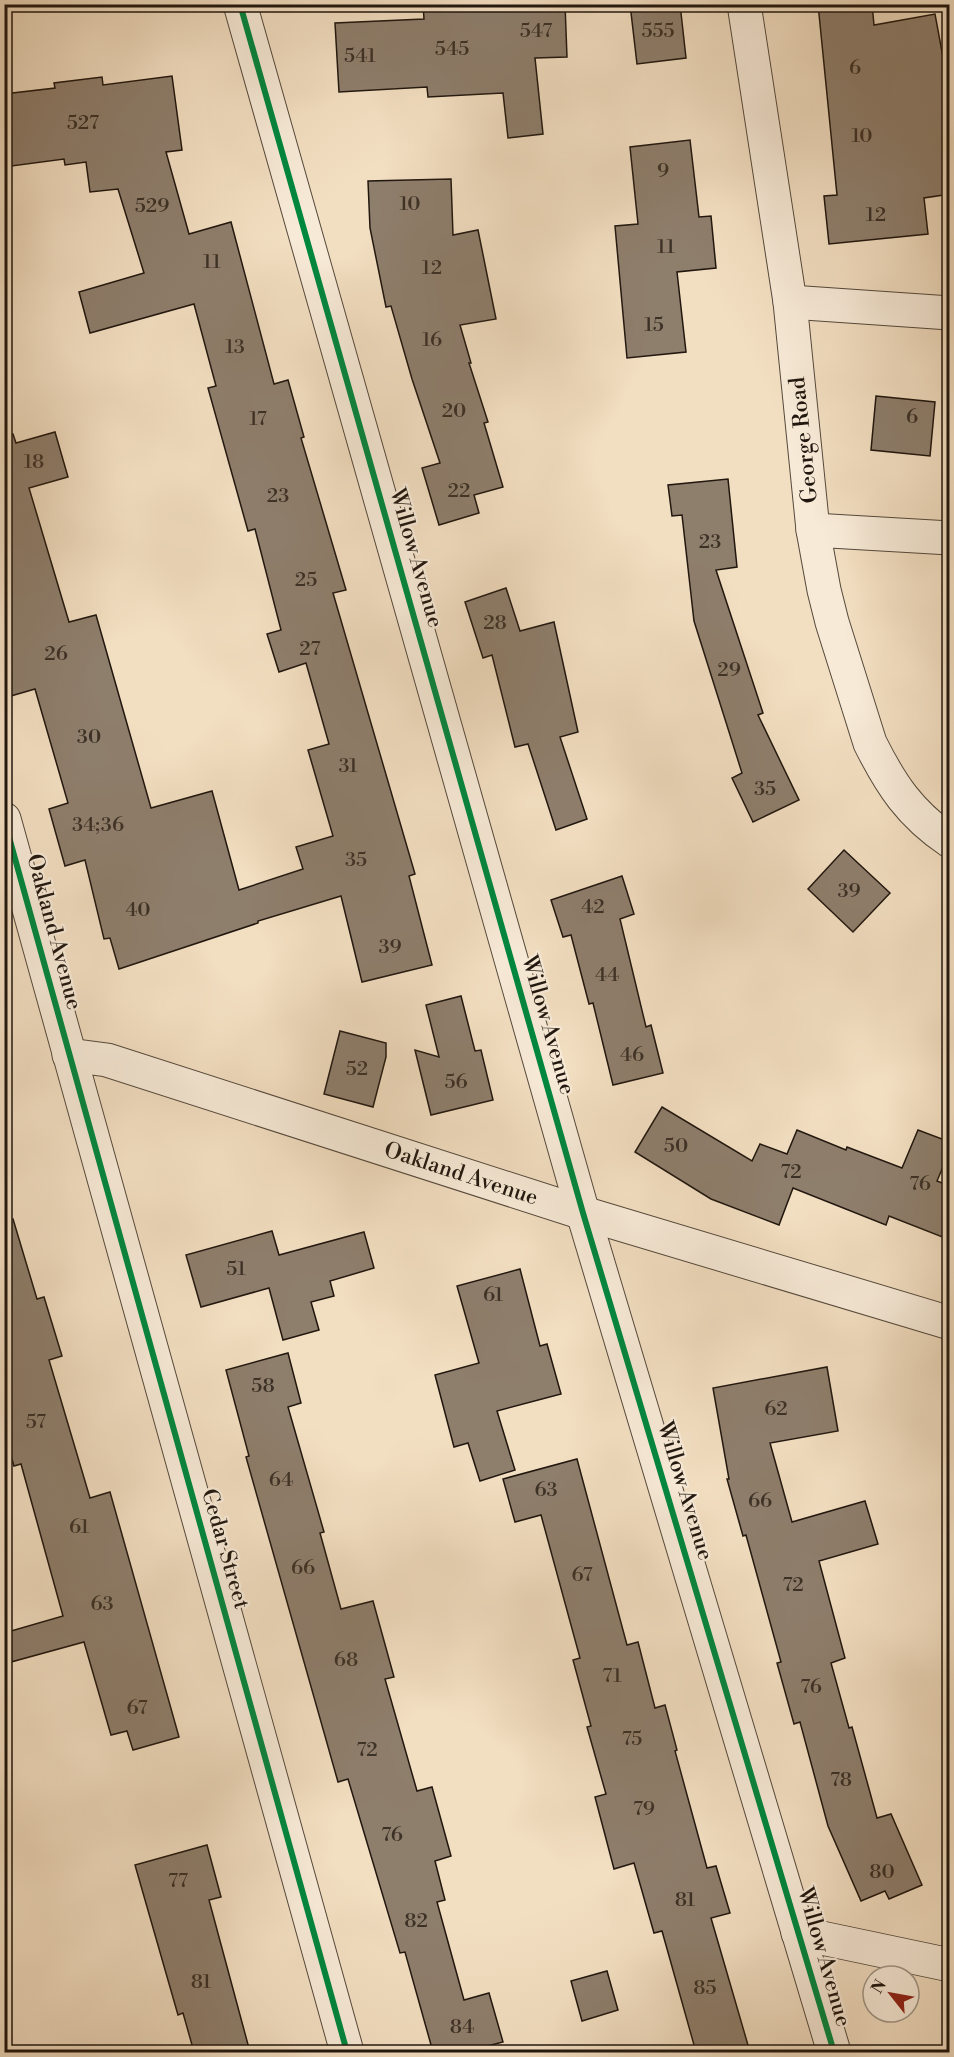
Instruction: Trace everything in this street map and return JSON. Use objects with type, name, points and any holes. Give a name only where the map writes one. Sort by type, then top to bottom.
[{"type":"street","name":"Willow Avenue","points":[[240,4],[583,1213],[834,2052]]},
{"type":"street","name":"George Road","points":[[744,4],[790,302],[813,530],[824,590],[870,743],[891,784],[909,807],[928,826],[950,841]]},
{"type":"street","points":[[790,302],[950,313]]},
{"type":"street","points":[[813,530],[950,538]]},
{"type":"street","name":"Oakland Avenue","points":[[4,819],[69,1055],[107,1060],[583,1213],[950,1323]]},
{"type":"street","name":"Cedar Street","points":[[69,1055],[347,2052]]},
{"type":"street","points":[[798,1933],[950,1965]]},
{"type":"building","points":[[423,4],[565,4],[567,57],[535,58],[543,134],[508,138],[503,93],[428,97],[427,87],[339,92],[335,23],[424,19]]},
{"type":"building","points":[[630,4],[680,4],[686,58],[637,64]]},
{"type":"building","points":[[818,4],[872,4],[874,25],[935,14],[950,95],[950,194],[924,198],[928,234],[829,244],[824,196],[837,195]]},
{"type":"building","points":[[172,76],[182,150],[166,152],[189,234],[231,222],[274,384],[288,380],[304,437],[301,438],[346,590],[333,593],[415,874],[409,876],[432,965],[362,982],[341,896],[258,921],[258,923],[119,969],[110,938],[104,939],[85,860],[65,866],[49,809],[68,803],[35,689],[4,698],[4,435],[13,434],[16,443],[55,432],[68,477],[29,488],[69,622],[96,615],[151,808],[212,791],[239,890],[303,869],[296,847],[333,836],[308,750],[329,744],[306,663],[279,672],[267,634],[281,630],[255,529],[248,531],[208,388],[216,386],[194,304],[90,333],[79,292],[144,273],[118,189],[90,192],[86,162],[65,165],[64,159],[4,167],[4,94],[55,88],[54,83],[102,77],[103,85]]},
{"type":"building","points":[[690,140],[699,217],[711,216],[716,268],[677,272],[686,352],[627,358],[615,226],[638,224],[630,147]]},
{"type":"building","points":[[451,179],[453,235],[478,230],[496,319],[460,325],[471,363],[469,363],[488,422],[484,423],[503,487],[474,495],[479,513],[439,525],[422,468],[440,463],[391,306],[386,307],[370,228],[368,181]]},
{"type":"building","points":[[876,396],[935,402],[930,456],[871,450]]},
{"type":"building","points":[[728,479],[737,567],[716,570],[763,713],[758,715],[799,800],[753,822],[732,778],[742,773],[694,621],[682,515],[672,516],[668,485]]},
{"type":"building","points":[[506,588],[520,631],[554,622],[578,732],[560,737],[587,819],[556,830],[528,744],[515,747],[492,655],[483,658],[465,602]]},
{"type":"building","points":[[844,850],[890,893],[853,932],[808,889]]},
{"type":"building","points":[[622,876],[634,914],[620,919],[646,1027],[651,1025],[663,1073],[613,1085],[593,1003],[589,1004],[571,935],[563,937],[551,900]]},
{"type":"building","points":[[461,996],[475,1051],[481,1050],[493,1100],[431,1115],[415,1050],[439,1057],[426,1005]]},
{"type":"building","points":[[340,1031],[386,1043],[386,1057],[373,1107],[324,1094]]},
{"type":"building","points":[[662,1107],[752,1161],[760,1144],[787,1154],[797,1130],[846,1150],[847,1147],[902,1168],[918,1130],[950,1142],[950,1150],[937,1181],[950,1186],[950,1240],[889,1216],[886,1225],[793,1188],[779,1225],[711,1199],[635,1152]]},
{"type":"building","points":[[13,1219],[37,1299],[44,1297],[62,1356],[49,1360],[90,1498],[110,1492],[179,1737],[133,1750],[127,1731],[111,1735],[84,1642],[11,1662],[4,1641],[4,1633],[63,1616],[21,1464],[14,1466],[4,1433],[4,1220]]},
{"type":"building","points":[[272,1231],[279,1255],[364,1232],[374,1268],[330,1281],[334,1296],[311,1302],[319,1330],[283,1340],[269,1288],[201,1307],[186,1255]]},
{"type":"building","points":[[520,1269],[540,1346],[547,1344],[561,1394],[497,1411],[515,1470],[480,1481],[468,1443],[454,1447],[435,1375],[479,1363],[457,1286]]},
{"type":"building","points":[[288,1353],[301,1403],[288,1407],[324,1532],[320,1533],[341,1609],[373,1601],[394,1677],[385,1679],[417,1791],[432,1787],[451,1856],[435,1861],[445,1900],[437,1902],[464,2000],[489,1993],[503,2042],[464,2052],[433,2052],[405,1952],[400,1953],[348,1779],[338,1782],[246,1457],[249,1456],[226,1370]]},
{"type":"building","points":[[827,1367],[838,1431],[770,1443],[792,1522],[865,1501],[878,1544],[819,1561],[845,1658],[831,1663],[849,1728],[852,1727],[877,1818],[891,1814],[922,1885],[889,1899],[885,1891],[861,1901],[828,1826],[800,1722],[794,1724],[777,1663],[781,1662],[746,1535],[743,1536],[727,1479],[729,1479],[713,1388]]},
{"type":"building","points":[[577,1459],[627,1645],[638,1642],[655,1708],[665,1705],[707,1868],[716,1866],[730,1913],[711,1918],[750,2052],[696,2052],[662,1931],[654,1933],[634,1863],[614,1869],[595,1797],[606,1794],[587,1727],[591,1726],[573,1660],[580,1658],[541,1515],[515,1522],[503,1479]]},
{"type":"building","points":[[207,1845],[221,1897],[209,1900],[250,2052],[194,2052],[183,2013],[178,2015],[135,1865]]},
{"type":"building","points":[[607,1971],[618,2010],[582,2021],[571,1981]]},
{"type":"cycle path","points":[[240,4],[583,1213],[834,2052]]},
{"type":"cycle path","points":[[4,819],[347,2052]]}]
